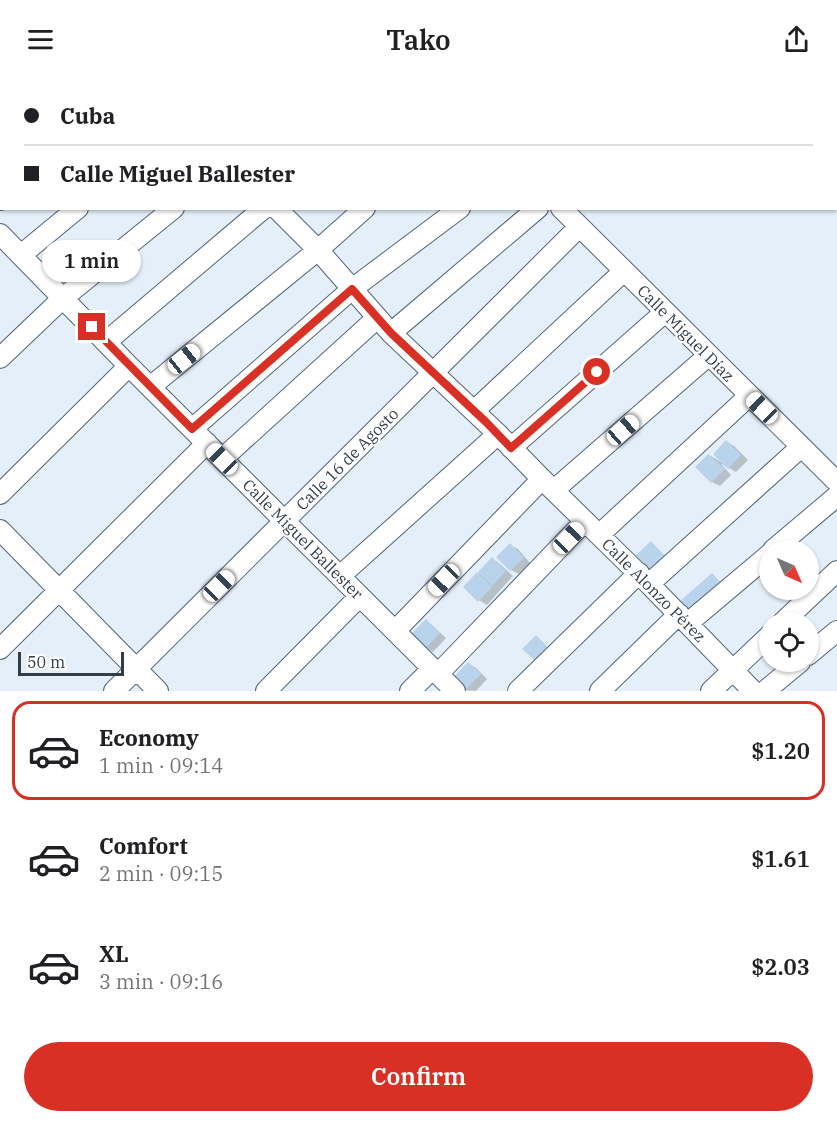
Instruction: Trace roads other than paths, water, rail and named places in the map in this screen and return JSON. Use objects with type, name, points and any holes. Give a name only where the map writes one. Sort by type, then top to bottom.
[{"type":"street","points":[[21,255],[76,210]]},
{"type":"street","points":[[0,358],[63,298],[172,210]]},
{"type":"street","points":[[106,342],[262,210]]},
{"type":"street","name":"Calle Alonzo Pérez","points":[[278,210],[318,250],[391,333],[434,372],[592,527],[753,691]]},
{"type":"street","points":[[150,387],[318,250],[363,210]]},
{"type":"street","points":[[192,429],[352,289],[457,210]]},
{"type":"street","points":[[391,333],[536,210]]},
{"type":"street","name":"Calle Miguel Díaz","points":[[563,210],[837,482]]},
{"type":"street","name":"Calle 16 de Agosto","points":[[114,691],[579,227]]},
{"type":"street","name":"Calle Miguel Ballester","points":[[0,234],[455,691]]},
{"type":"street","points":[[474,411],[624,271]]},
{"type":"street","points":[[340,576],[665,312]]},
{"type":"street","points":[[222,459],[378,318]]},
{"type":"street","points":[[395,631],[548,485],[709,355]]},
{"type":"street","points":[[0,494],[129,366]]},
{"type":"street","points":[[410,691],[435,671],[592,527],[749,396]]},
{"type":"street","points":[[0,649],[207,443]]},
{"type":"street","points":[[518,691],[644,579],[801,447]]},
{"type":"street","points":[[785,540],[837,496]]},
{"type":"street","points":[[0,530],[158,691]]},
{"type":"street","points":[[600,691],[684,619],[759,562]]},
{"type":"street","points":[[794,612],[837,571]]},
{"type":"street","points":[[266,691],[360,596]]},
{"type":"street","points":[[819,645],[837,631]]},
{"type":"street","points":[[711,691],[759,645]]},
{"type":"street","points":[[765,691],[788,672]]}]
